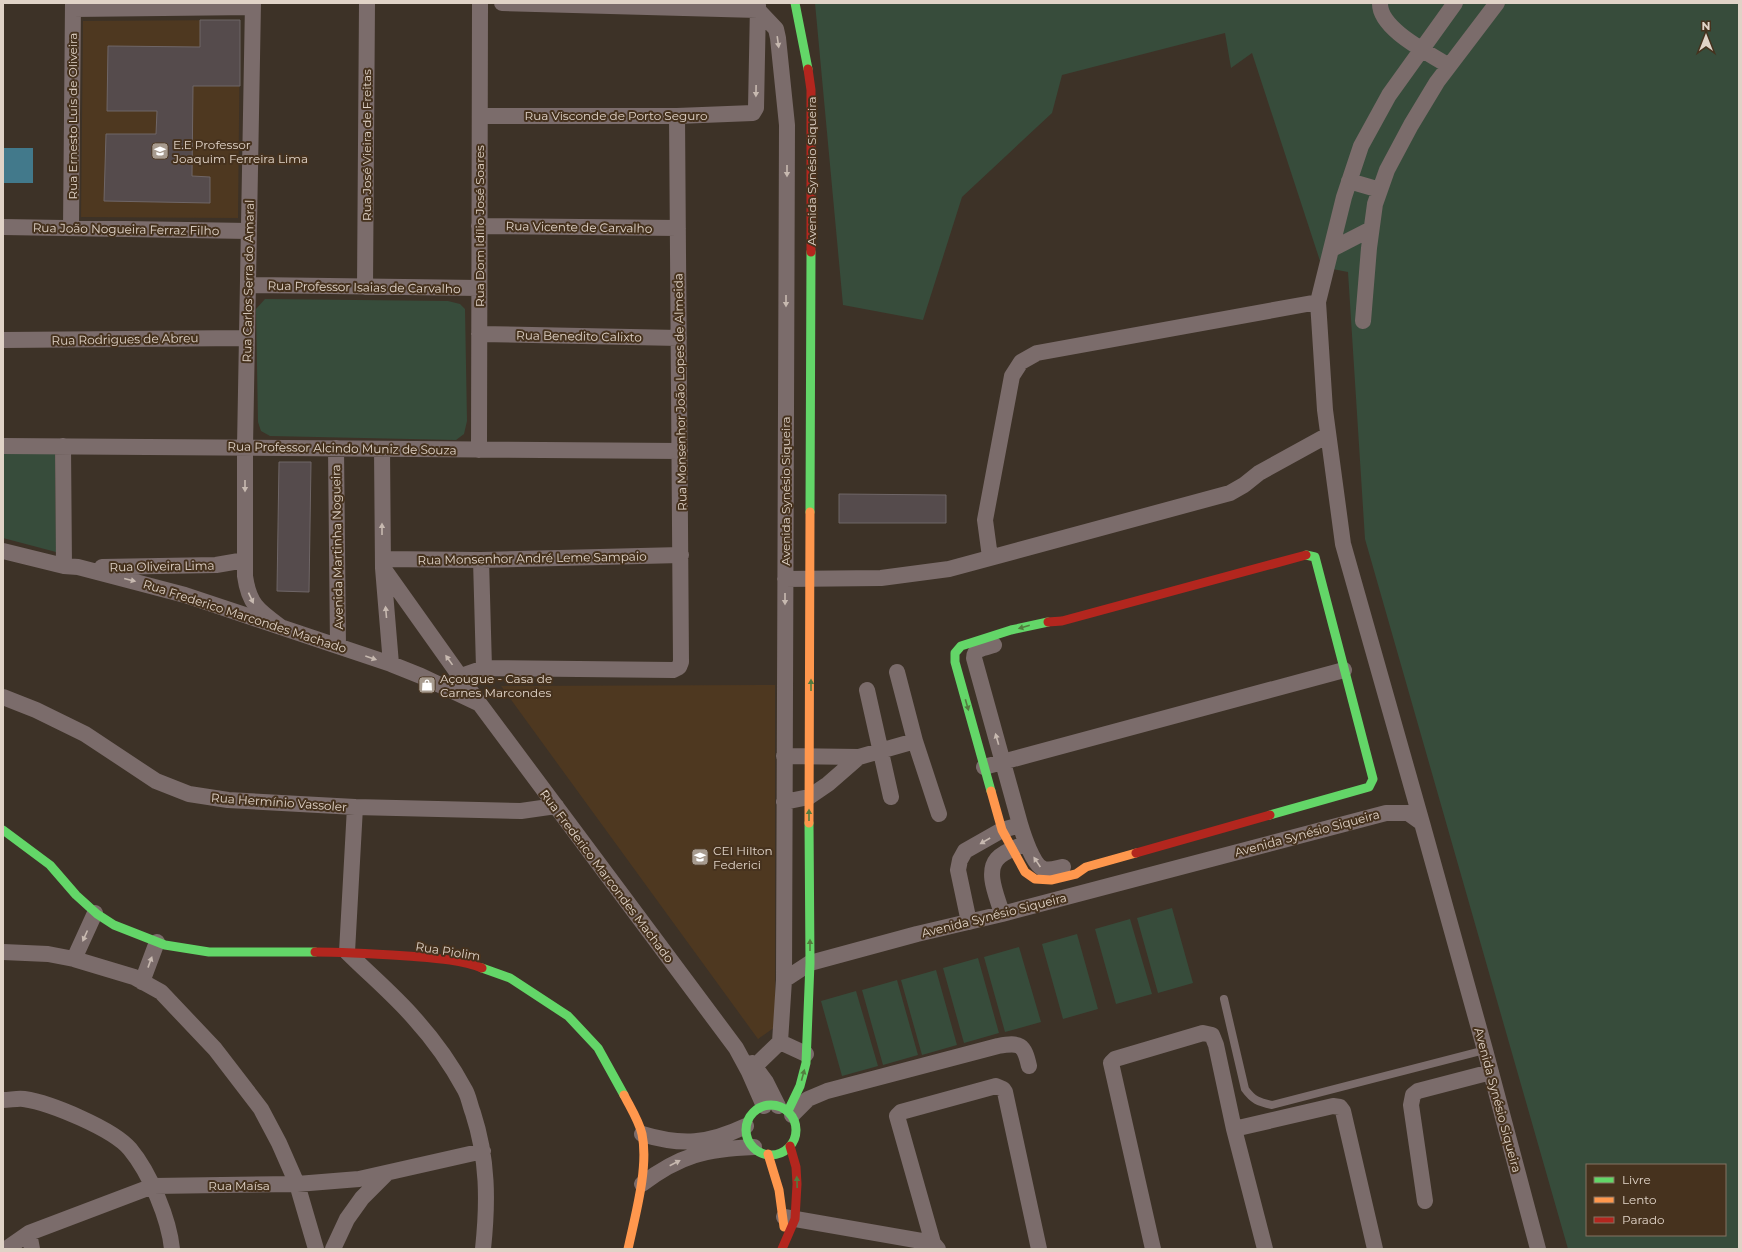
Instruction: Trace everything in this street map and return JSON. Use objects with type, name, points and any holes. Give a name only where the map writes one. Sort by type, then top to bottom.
[{"type":"street","name":"Rua José Vieira de Freitas","points":[[365,287],[367,3]]},
{"type":"street","name":"Rua Dom Idílio José Soares","points":[[478,450],[480,3]]},
{"type":"street","points":[[502,3],[758,7]]},
{"type":"street","name":"Avenida Synésio Siqueira","points":[[781,1109],[800,1086],[806,1063],[810,964],[811,90],[807,61],[795,3]]},
{"type":"street","points":[[1380,3],[1384,19],[1396,31],[1449,66]]},
{"type":"street","points":[[1422,823],[1343,544],[1325,410],[1318,302],[1350,181],[1361,146],[1390,95],[1455,3]]},
{"type":"street","points":[[1363,321],[1371,229],[1375,204],[1387,170],[1410,126],[1437,82],[1497,3]]},
{"type":"street","points":[[73,6],[253,5]]},
{"type":"street","name":"Rua Carlos Serra do Amaral","points":[[253,5],[245,448],[245,560],[247,589],[252,602],[262,613],[281,628]]},
{"type":"street","name":"Rua Ernesto Luís de Oliveira","points":[[71,228],[73,6]]},
{"type":"street","name":"Rua Visconde de Porto Seguro","points":[[480,116],[677,116],[753,113],[756,108],[758,7]]},
{"type":"street","name":"Avenida Synésio Siqueira","points":[[758,7],[776,29],[787,125],[784,980],[780,1042]]},
{"type":"street","name":"Rua Monsenhor João Lopes de Almeida","points":[[484,668],[673,670],[679,667],[681,662],[677,116]]},
{"type":"street","points":[[1350,181],[1380,190]]},
{"type":"street","name":"Rua Vicente de Carvalho","points":[[479,226],[678,228]]},
{"type":"street","name":"Rua João Nogueira Ferraz Filho","points":[[3,227],[249,231]]},
{"type":"street","points":[[1332,249],[1371,229]]},
{"type":"street","name":"Rua Professor Isaias de Carvalho","points":[[248,285],[479,288]]},
{"type":"street","points":[[990,557],[985,520],[1012,376],[1021,362],[1037,353],[1318,302]]},
{"type":"street","name":"Rua Benedito Calixto","points":[[479,334],[679,338]]},
{"type":"street","name":"Rua Rodrigues de Abreu","points":[[3,340],[247,338]]},
{"type":"street","points":[[785,579],[881,578],[949,569],[1230,493],[1244,485],[1259,473],[1328,435]]},
{"type":"street","name":"Rua Professor Alcindo Muniz de Souza","points":[[3,446],[680,452]]},
{"type":"street","points":[[63,446],[71,566]]},
{"type":"street","name":"Avenida Martinha Nogueira","points":[[336,448],[338,646]]},
{"type":"street","points":[[382,449],[383,564],[391,664]]},
{"type":"street","name":"Rua Frederico Marcondes Machado","points":[[3,551],[71,566],[185,595],[391,664],[480,703]]},
{"type":"street","name":"Rua Monsenhor André Leme Sampaio","points":[[383,564],[681,555]]},
{"type":"street","points":[[1062,621],[1037,634],[976,650],[974,653],[974,658],[1020,824],[1026,843],[1038,866],[1042,869],[1050,870],[1074,866],[1086,867],[1369,787],[1373,778],[1315,557],[1312,555],[1306,555],[1062,621],[1045,622],[1029,626],[961,646],[956,650],[954,656],[955,662],[1002,830],[1012,850],[1025,872],[1035,879],[1051,880],[1070,876],[1081,872],[1086,867]]},
{"type":"street","name":"Rua Oliveira Lima","points":[[71,566],[200,566],[245,560]]},
{"type":"street","points":[[461,676],[484,668],[481,560]]},
{"type":"street","name":"Rua Frederico Marcondes Machado","points":[[383,564],[424,625],[556,806],[736,1048],[766,1082],[781,1109]]},
{"type":"street","points":[[984,767],[1344,670]]},
{"type":"street","points":[[896,672],[915,741],[939,814]]},
{"type":"street","points":[[867,690],[891,797]]},
{"type":"street","name":"Rua Hermínio Vassoler","points":[[3,697],[36,710],[85,734],[156,781],[189,794],[228,800],[356,807],[521,811],[556,806]]},
{"type":"street","points":[[784,756],[859,757],[915,741]]},
{"type":"street","points":[[784,802],[809,797],[828,784],[859,757]]},
{"type":"street","points":[[356,807],[347,952],[414,1018],[443,1054],[466,1092],[483,1151],[487,1182],[486,1225],[483,1249]]},
{"type":"street","name":"Avenida Synésio Siqueira","points":[[784,980],[810,964],[917,934],[1002,914],[1386,813],[1408,813],[1422,823],[1486,1050],[1538,1249]]},
{"type":"street","points":[[969,922],[958,870],[960,860],[966,851],[1002,830],[1020,824]]},
{"type":"street","name":"Rua Piolim","points":[[3,830],[50,865],[76,895],[96,913],[114,925],[157,942],[209,952],[347,952],[433,958],[475,965],[510,978],[568,1016],[598,1048],[633,1112],[642,1134],[642,1184],[628,1249]]},
{"type":"street","points":[[1002,914],[992,871],[994,864],[998,857],[1026,843]]},
{"type":"street","points":[[74,959],[96,913]]},
{"type":"street","points":[[142,982],[157,942]]},
{"type":"street","points":[[3,952],[48,954],[74,959],[134,978],[161,992],[215,1049],[261,1109],[279,1143],[297,1184],[316,1249]]},
{"type":"street","points":[[1153,1249],[1111,1066],[1115,1059],[1203,1033],[1212,1035],[1216,1045],[1234,1129],[1265,1249]]},
{"type":"street","points":[[753,1069],[780,1042],[806,1054]]},
{"type":"street","points":[[789,1218],[775,1171],[747,1134],[746,1126],[752,1114],[781,1109],[827,1091],[998,1046],[1015,1044],[1020,1046],[1025,1051],[1029,1066]]},
{"type":"street","points":[[1425,1201],[1410,1104],[1413,1095],[1418,1091],[1491,1072]]},
{"type":"street","points":[[789,1218],[935,1246],[898,1116],[901,1112],[996,1086],[1003,1089],[1005,1092],[1039,1249]]},
{"type":"street","points":[[3,1100],[24,1099],[68,1112],[103,1129],[130,1148],[153,1186],[171,1237],[172,1249]]},
{"type":"street","points":[[1234,1129],[1333,1106],[1340,1106],[1343,1111],[1376,1249]]},
{"type":"street","points":[[642,1184],[661,1170],[678,1161],[697,1154],[719,1150],[761,1151],[776,1154],[784,1151],[790,1146],[796,1134],[795,1121],[781,1109]]},
{"type":"street","points":[[642,1134],[665,1141],[693,1143],[728,1135],[746,1126]]},
{"type":"street","points":[[782,1249],[786,1240],[789,1218],[797,1184],[796,1167],[790,1146]]},
{"type":"street","name":"Rua Maísa","points":[[6,1249],[29,1233],[153,1186],[297,1184],[359,1179],[483,1151]]},
{"type":"street","points":[[333,1249],[347,1219],[362,1198],[388,1173]]},
{"type":"street","points":[[29,1233],[32,1249]]},
{"type":"lane","points":[[1224,999],[1245,1089],[1251,1098],[1261,1102],[1272,1104],[1486,1050]]},
{"type":"shaded area","name":"E.E Professor Joaquim Ferreira Lima","points":[[240,20],[238,218],[81,217],[83,21]]},
{"type":"shaded area","name":"CEI Hilton Federici","points":[[775,685],[775,1027],[758,1039],[501,686]]},
{"type":"green space","points":[[815,3],[1739,3],[1739,1249],[1568,1249],[1365,539],[1348,272],[1322,267],[1252,53],[1231,68],[1225,33],[1062,75],[1052,113],[962,197],[923,320],[843,305]]},
{"type":"green space","points":[[265,299],[448,301],[460,304],[465,309],[467,421],[464,434],[456,440],[270,436],[261,431],[258,422],[256,309]]},
{"type":"green space","points":[[3,451],[55,451],[56,552],[3,538]]},
{"type":"green space","points":[[1172,908],[1193,983],[1158,993],[1137,918]]},
{"type":"green space","points":[[1130,919],[1152,994],[1116,1004],[1095,929]]},
{"type":"green space","points":[[1077,934],[1098,1009],[1063,1019],[1042,944]]},
{"type":"green space","points":[[1019,947],[1041,1022],[1005,1032],[984,957]]},
{"type":"green space","points":[[978,958],[999,1033],[964,1043],[943,968]]},
{"type":"green space","points":[[936,970],[957,1045],[922,1055],[901,980]]},
{"type":"green space","points":[[897,980],[918,1055],[883,1065],[862,990]]},
{"type":"green space","points":[[856,991],[878,1066],[842,1076],[821,1001]]},
{"type":"water","points":[[3,148],[33,148],[33,183],[3,183]]},
{"type":"building","points":[[200,20],[240,20],[240,86],[193,86],[192,176],[210,177],[210,203],[104,201],[106,134],[156,134],[157,111],[107,111],[108,46],[200,47]]},
{"type":"building","points":[[279,462],[311,462],[309,592],[277,591]]},
{"type":"building","points":[[839,494],[946,495],[946,523],[839,523]]},
{"type":"traffic: fast","points":[[795,3],[808,69]]},
{"type":"traffic: fast","points":[[810,512],[811,252]]},
{"type":"traffic: fast","points":[[1270,815],[1369,787],[1373,779],[1315,557],[1306,555]]},
{"type":"traffic: fast","points":[[991,791],[955,662],[955,653],[961,646],[1011,630],[1048,622]]},
{"type":"traffic: fast","points":[[788,1111],[800,1086],[806,1063],[810,963],[809,823]]},
{"type":"traffic: fast","points":[[3,830],[50,865],[76,895],[97,914],[114,925],[165,945],[209,952],[315,952]]},
{"type":"traffic: fast","points":[[482,968],[510,978],[568,1016],[598,1048],[624,1095]]},
{"type":"traffic: fast","points":[[771,1105],[781,1107],[789,1112],[794,1120],[796,1130],[794,1140],[789,1148],[781,1153],[771,1155],[761,1153],[753,1148],[748,1140],[746,1130],[748,1120],[753,1112],[761,1107],[771,1105]]},
{"type":"traffic: slow","points":[[809,823],[810,512]]},
{"type":"traffic: slow","points":[[991,791],[1002,830],[1025,872],[1035,879],[1051,880],[1076,874],[1086,867],[1136,853]]},
{"type":"traffic: slow","points":[[624,1095],[639,1124],[644,1147],[644,1161],[640,1192],[628,1249]]},
{"type":"traffic: slow","points":[[768,1154],[779,1190],[784,1227]]},
{"type":"traffic: jam","points":[[808,69],[811,90],[811,252]]},
{"type":"traffic: jam","points":[[1048,622],[1062,621],[1306,555]]},
{"type":"traffic: jam","points":[[1136,853],[1270,815]]},
{"type":"traffic: jam","points":[[315,952],[435,958],[482,968]]},
{"type":"traffic: jam","points":[[782,1249],[795,1219],[797,1184],[796,1167],[790,1146]]},
{"type":"place","name":"E.E Professor Joaquim Ferreira Lima","points":[[160,151]]},
{"type":"place","name":"Açougue - Casa de Carnes Marcondes","points":[[427,685]]},
{"type":"place","name":"CEI Hilton Federici","points":[[700,857]]}]
